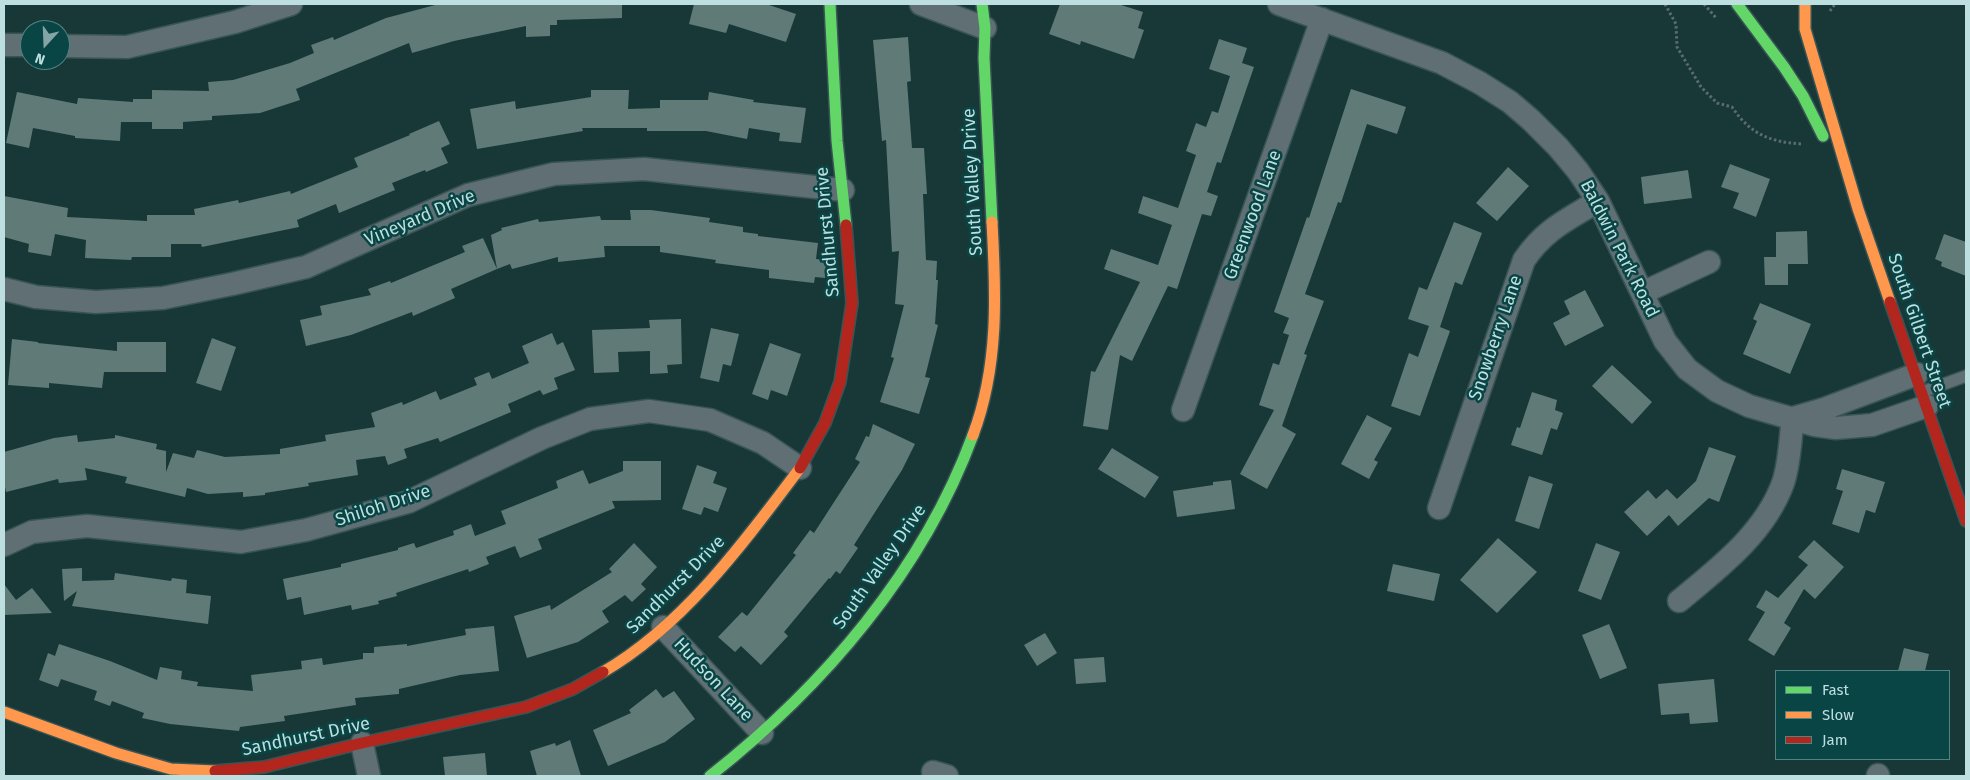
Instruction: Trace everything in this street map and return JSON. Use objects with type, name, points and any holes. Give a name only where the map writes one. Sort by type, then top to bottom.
[{"type":"street","points":[[70,46],[127,47],[234,22],[291,4]]},
{"type":"street","name":"Sandhurst Drive","points":[[4,712],[116,753],[170,769],[218,770],[264,767],[526,708],[573,689],[623,660],[663,627],[707,584],[754,530],[800,468],[825,423],[840,382],[852,303],[837,141],[830,4]]},
{"type":"street","points":[[921,4],[988,20]]},
{"type":"street","name":"South Valley Drive","points":[[710,776],[788,710],[841,654],[904,570],[929,532],[958,478],[978,422],[992,356],[995,282],[984,58],[988,20],[982,4]]},
{"type":"street","name":"Baldwin Park Road","points":[[1279,4],[1442,63],[1480,83],[1510,102],[1531,120],[1558,147],[1578,171],[1598,201],[1665,340],[1687,369],[1717,391],[1749,406],[1814,425],[1836,428],[1872,425],[1922,391]]},
{"type":"street","name":"South Gilbert Street","points":[[1737,4],[1794,81],[1858,209]]},
{"type":"street","name":"South Gilbert Street","points":[[1804,4],[1805,29],[1858,209],[1966,521]]},
{"type":"street","name":"Greenwood Lane","points":[[1183,410],[1322,19]]},
{"type":"street","points":[[4,45],[20,45]]},
{"type":"street","name":"Vineyard Drive","points":[[4,290],[36,297],[96,302],[163,298],[232,284],[306,267],[468,194],[554,174],[644,169],[843,190]]},
{"type":"street","name":"Snowberry Lane","points":[[1439,508],[1524,260],[1536,242],[1552,229],[1598,201]]},
{"type":"street","points":[[1642,293],[1709,262]]},
{"type":"street","points":[[1679,601],[1717,569],[1761,525],[1774,505],[1783,481],[1793,418],[1824,409],[1922,391]]},
{"type":"street","name":"Shiloh Drive","points":[[4,545],[32,532],[87,526],[241,542],[306,530],[408,502],[542,438],[590,419],[649,411],[710,420],[763,443],[800,468]]},
{"type":"street","name":"Hudson Lane","points":[[663,627],[762,733]]},
{"type":"street","points":[[362,744],[369,776]]},
{"type":"lane","points":[[1922,391],[1966,376]]},
{"type":"path","points":[[1665,4],[1676,24],[1677,47],[1701,87],[1717,103],[1732,107],[1741,121],[1756,133],[1782,142],[1802,144]]},
{"type":"building","points":[[439,4],[622,4],[622,18],[557,20],[557,25],[550,25],[550,36],[526,37],[526,26],[454,41],[412,53],[409,43],[296,89],[300,100],[260,113],[212,116],[212,120],[183,122],[183,129],[152,129],[152,122],[121,122],[120,141],[75,138],[75,136],[33,128],[29,148],[6,143],[17,92],[77,104],[78,98],[133,102],[133,99],[152,99],[152,90],[209,91],[208,82],[233,80],[290,63],[314,53],[311,45],[333,37],[334,40],[386,18]]},
{"type":"building","points":[[694,4],[766,4],[796,14],[786,42],[729,24],[726,33],[689,24]]},
{"type":"building","points":[[1060,4],[1118,4],[1143,12],[1138,28],[1144,30],[1134,59],[1081,41],[1080,45],[1049,34]]},
{"type":"building","points":[[908,37],[911,81],[907,82],[912,148],[924,148],[927,194],[923,194],[926,260],[937,261],[936,280],[938,280],[935,324],[938,325],[925,377],[930,378],[919,414],[880,402],[894,358],[891,357],[904,305],[895,304],[899,251],[892,252],[886,140],[882,141],[873,40]]},
{"type":"building","points":[[1219,39],[1247,48],[1242,63],[1254,67],[1221,163],[1217,162],[1207,192],[1218,196],[1211,216],[1202,214],[1177,289],[1168,286],[1132,361],[1120,355],[1108,430],[1083,426],[1091,371],[1095,372],[1140,282],[1104,269],[1111,249],[1158,265],[1172,225],[1138,213],[1143,196],[1178,208],[1196,155],[1186,151],[1196,123],[1206,127],[1212,111],[1218,113],[1230,76],[1209,69]]},
{"type":"building","points":[[1351,89],[1406,107],[1397,134],[1367,124],[1341,203],[1338,202],[1305,294],[1324,301],[1304,354],[1307,355],[1282,426],[1296,434],[1267,489],[1240,474],[1274,410],[1259,405],[1273,363],[1279,365],[1289,335],[1283,333],[1289,318],[1274,312],[1307,217],[1309,218]]},
{"type":"building","points":[[591,90],[629,90],[628,109],[660,108],[660,100],[708,100],[709,92],[754,100],[753,102],[806,108],[801,143],[779,141],[780,133],[749,128],[747,139],[706,131],[647,131],[647,128],[582,128],[583,131],[477,149],[470,109],[515,101],[516,109],[591,97]]},
{"type":"building","points":[[439,121],[450,144],[441,148],[448,163],[392,183],[395,190],[339,213],[336,204],[297,220],[299,227],[202,247],[201,244],[171,244],[171,257],[132,257],[131,260],[85,258],[86,240],[55,234],[51,256],[28,252],[29,244],[4,237],[4,196],[68,208],[67,217],[147,221],[147,215],[195,215],[194,209],[238,200],[239,203],[290,191],[291,194],[358,167],[354,158]]},
{"type":"building","points":[[1730,164],[1770,179],[1756,217],[1733,208],[1739,193],[1721,187]]},
{"type":"building","points":[[1508,167],[1529,186],[1497,221],[1476,203]]},
{"type":"building","points":[[1688,170],[1692,198],[1644,204],[1641,177]]},
{"type":"building","points":[[630,210],[651,210],[710,218],[709,222],[743,227],[743,232],[758,234],[758,236],[818,243],[816,259],[826,260],[825,278],[815,277],[814,283],[769,278],[769,270],[715,263],[716,260],[660,252],[660,246],[604,246],[605,257],[558,262],[558,257],[512,269],[510,264],[497,269],[491,235],[502,230],[501,228],[538,219],[539,222],[600,216],[601,220],[631,220]]},
{"type":"building","points":[[1454,222],[1482,233],[1462,285],[1455,282],[1440,327],[1450,331],[1420,416],[1391,406],[1409,353],[1418,357],[1429,326],[1408,319],[1419,287],[1427,290]]},
{"type":"building","points":[[1807,231],[1808,264],[1788,264],[1788,285],[1765,285],[1764,257],[1776,257],[1776,232]]},
{"type":"building","points":[[1944,234],[1966,242],[1966,276],[1941,266],[1942,262],[1935,259]]},
{"type":"building","points":[[483,238],[497,269],[451,289],[455,298],[413,316],[412,312],[351,335],[306,346],[300,320],[322,315],[320,306],[371,295],[368,289],[390,281],[391,283],[465,252],[462,246]]},
{"type":"building","points":[[1585,290],[1604,326],[1565,346],[1553,323],[1570,314],[1564,301]]},
{"type":"building","points":[[1760,303],[1811,324],[1790,374],[1743,354],[1757,321],[1753,319]]},
{"type":"building","points":[[681,319],[682,364],[667,365],[668,373],[650,374],[650,351],[618,352],[619,372],[594,373],[592,330],[650,328],[649,320]]},
{"type":"building","points":[[711,328],[739,334],[731,366],[723,364],[719,382],[700,378]]},
{"type":"building","points":[[552,333],[557,345],[563,342],[575,370],[554,378],[558,389],[543,395],[540,390],[508,404],[511,412],[440,442],[438,438],[404,449],[407,458],[388,465],[385,456],[356,460],[358,475],[308,483],[309,486],[265,493],[265,495],[243,497],[243,492],[208,494],[187,488],[185,497],[125,483],[127,477],[85,468],[87,480],[59,483],[58,479],[6,492],[4,452],[54,438],[77,435],[78,442],[115,438],[115,435],[157,444],[156,449],[166,451],[166,472],[173,453],[194,458],[197,450],[225,457],[280,454],[280,449],[326,441],[325,435],[375,427],[371,413],[402,402],[403,405],[436,391],[440,400],[477,385],[474,378],[489,372],[492,379],[529,363],[522,346]]},
{"type":"building","points":[[212,338],[236,347],[221,391],[196,383]]},
{"type":"building","points":[[12,339],[117,351],[117,342],[166,342],[166,372],[104,372],[102,388],[49,383],[49,388],[8,385]]},
{"type":"building","points":[[770,343],[801,354],[787,396],[771,390],[768,400],[752,394]]},
{"type":"building","points":[[1612,365],[1652,402],[1632,424],[1592,386]]},
{"type":"building","points":[[1532,392],[1557,400],[1555,410],[1563,413],[1557,430],[1551,428],[1542,455],[1511,445],[1517,427],[1520,428]]},
{"type":"building","points":[[1367,415],[1392,428],[1374,460],[1378,462],[1369,479],[1341,464]]},
{"type":"building","points":[[873,424],[915,444],[902,470],[854,545],[858,548],[840,574],[836,571],[829,578],[784,632],[788,636],[761,665],[741,646],[735,652],[718,637],[742,612],[747,616],[796,555],[793,553],[810,530],[814,533],[860,462],[855,459],[866,436],[869,437]]},
{"type":"building","points":[[1709,447],[1736,456],[1719,502],[1709,498],[1678,526],[1669,515],[1647,536],[1624,512],[1648,490],[1656,499],[1667,489],[1677,499],[1696,481]]},
{"type":"building","points":[[1112,448],[1159,477],[1145,498],[1098,469]]},
{"type":"building","points":[[623,461],[661,461],[661,500],[612,501],[615,508],[538,539],[542,549],[520,558],[515,546],[486,557],[489,564],[469,572],[468,569],[396,593],[397,596],[378,601],[379,604],[352,610],[351,605],[304,615],[301,597],[287,600],[283,579],[341,567],[341,564],[398,550],[398,548],[414,543],[416,548],[454,535],[453,531],[471,524],[475,536],[506,524],[501,511],[558,488],[556,481],[583,470],[589,484],[623,471]]},
{"type":"building","points":[[697,465],[717,472],[713,483],[727,488],[718,512],[704,507],[701,515],[682,509]]},
{"type":"building","points":[[1842,469],[1885,482],[1875,513],[1866,510],[1859,533],[1832,524],[1843,491],[1836,489]]},
{"type":"building","points":[[1529,476],[1553,484],[1539,529],[1515,521]]},
{"type":"building","points":[[1231,480],[1235,509],[1177,517],[1173,491],[1213,485],[1213,482]]},
{"type":"building","points":[[1498,538],[1537,572],[1497,613],[1460,580]]},
{"type":"building","points":[[1814,540],[1844,567],[1815,599],[1804,589],[1784,623],[1791,628],[1774,656],[1748,640],[1765,612],[1756,607],[1766,590],[1778,598],[1808,565],[1798,557]]},
{"type":"building","points":[[634,543],[657,567],[641,584],[646,589],[632,602],[625,595],[602,611],[609,622],[578,642],[527,658],[514,616],[550,605],[551,610],[612,572],[609,569]]},
{"type":"building","points":[[1596,543],[1620,552],[1601,600],[1578,591]]},
{"type":"building","points":[[1393,564],[1440,574],[1434,601],[1387,591]]},
{"type":"building","points":[[82,568],[82,581],[114,580],[115,573],[171,581],[172,578],[187,580],[186,593],[211,596],[208,624],[72,606],[77,591],[64,601],[62,569]]},
{"type":"building","points":[[4,584],[16,600],[32,588],[52,613],[4,615]]},
{"type":"building","points":[[1609,624],[1627,668],[1600,679],[1582,635]]},
{"type":"building","points":[[494,626],[499,671],[460,675],[399,689],[399,694],[355,698],[356,705],[284,716],[285,721],[240,727],[239,731],[170,724],[142,718],[144,713],[112,701],[110,706],[94,700],[97,691],[61,679],[58,687],[39,680],[48,653],[55,656],[59,644],[110,661],[157,680],[160,667],[182,671],[181,679],[198,682],[197,686],[253,691],[251,675],[302,669],[301,661],[322,658],[323,665],[363,659],[363,653],[374,653],[374,647],[407,644],[407,646],[466,635],[465,629]]},
{"type":"building","points":[[1045,633],[1057,653],[1037,666],[1024,645]]},
{"type":"building","points":[[1904,648],[1929,654],[1925,670],[1898,670]]},
{"type":"building","points":[[1104,657],[1106,682],[1076,684],[1074,659]]},
{"type":"building","points":[[1714,679],[1718,722],[1690,724],[1689,713],[1661,715],[1658,684]]},
{"type":"building","points":[[656,689],[663,698],[674,691],[695,719],[665,742],[608,766],[593,730],[631,713],[629,710]]},
{"type":"building","points":[[570,740],[581,776],[537,776],[530,751],[555,743],[556,746]]},
{"type":"building","points":[[485,753],[487,776],[445,776],[443,757]]},
{"type":"traffic: fast","points":[[830,4],[837,141],[846,225]]},
{"type":"traffic: fast","points":[[982,4],[985,28],[984,58],[992,222]]},
{"type":"traffic: fast","points":[[1737,4],[1803,96],[1823,136]]},
{"type":"traffic: fast","points":[[710,776],[792,704],[830,665],[865,623],[898,579],[927,533],[952,485],[973,435]]},
{"type":"traffic: slow","points":[[1805,4],[1805,29],[1858,209],[1890,302]]},
{"type":"traffic: slow","points":[[973,435],[987,383],[994,330],[992,222]]},
{"type":"traffic: slow","points":[[603,672],[632,653],[660,631],[686,606],[735,552],[800,468]]},
{"type":"traffic: slow","points":[[4,712],[116,753],[171,769],[215,771]]},
{"type":"traffic: jam","points":[[800,468],[825,423],[840,382],[852,303],[846,225]]},
{"type":"traffic: jam","points":[[1890,302],[1966,521]]},
{"type":"traffic: jam","points":[[215,771],[264,767],[362,743],[526,707],[573,689],[603,672]]}]
